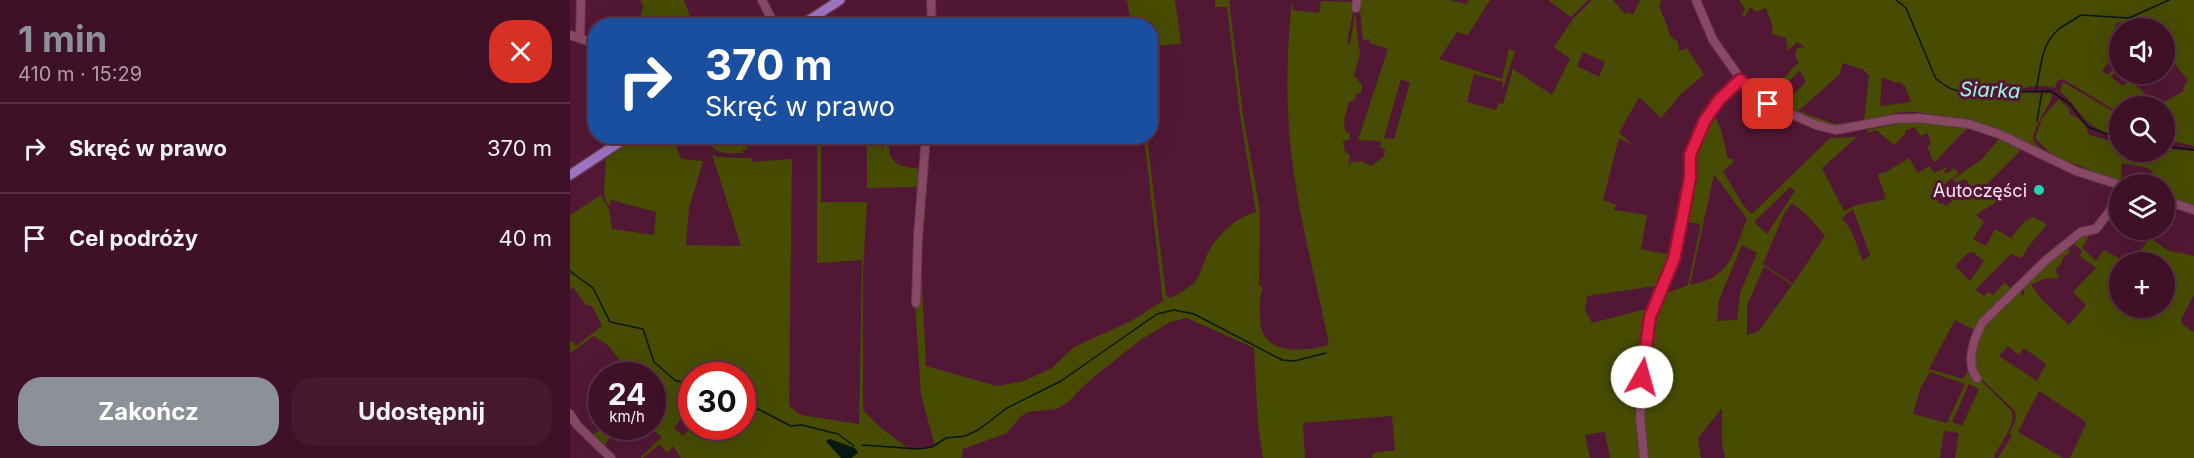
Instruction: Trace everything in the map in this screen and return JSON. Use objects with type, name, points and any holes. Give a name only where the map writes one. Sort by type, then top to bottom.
[{"type":"main road","points":[[812,18],[840,0]]},
{"type":"main road","points":[[570,175],[617,144]]},
{"type":"street","points":[[580,38],[581,0]]},
{"type":"street","points":[[762,0],[771,18]]},
{"type":"street","points":[[931,0],[932,18]]},
{"type":"street","points":[[1696,0],[1713,40],[1740,80],[1768,104],[1816,125],[1836,129],[1894,119],[1919,118],[1969,124],[1999,134],[2076,171],[2109,182]]},
{"type":"street","points":[[570,35],[588,41]]},
{"type":"street","points":[[1644,458],[1641,416],[1642,377],[1650,317],[1674,259],[1690,178],[1690,155],[1719,100],[1740,80]]},
{"type":"street","points":[[916,303],[918,236],[925,144]]},
{"type":"street","points":[[2175,204],[2194,210]]},
{"type":"street","points":[[1977,378],[1971,371],[1971,364],[1978,331],[1983,322],[2045,261],[2080,232],[2096,229],[2109,212]]},
{"type":"street","points":[[570,414],[573,428],[611,458]]},
{"type":"shaded area","points":[[640,0],[684,0],[690,18],[640,18],[643,6]]},
{"type":"shaded area","points":[[1127,0],[1175,0],[1181,44],[1158,46],[1158,18],[1130,18]]},
{"type":"shaded area","points":[[1215,0],[1229,0],[1243,115],[1260,211],[1259,286],[1263,288],[1260,302],[1262,330],[1274,345],[1284,348],[1295,350],[1329,345],[1301,217],[1291,152],[1287,87],[1292,0],[1293,10],[1319,13],[1321,1],[1355,2],[1347,43],[1350,44],[1355,14],[1360,55],[1354,75],[1362,85],[1361,93],[1357,93],[1355,100],[1349,102],[1344,120],[1345,131],[1350,134],[1350,139],[1343,141],[1345,152],[1350,155],[1349,169],[1351,162],[1361,161],[1371,166],[1384,157],[1385,149],[1380,147],[1381,141],[1358,140],[1388,49],[1370,43],[1369,39],[1363,40],[1359,0],[1448,0],[1467,4],[1469,0],[1490,0],[1468,35],[1457,32],[1439,59],[1502,79],[1509,49],[1515,51],[1502,92],[1503,82],[1474,74],[1467,102],[1496,110],[1499,103],[1503,104],[1513,69],[1552,95],[1570,59],[1554,47],[1573,19],[1592,0],[1613,0],[1625,14],[1629,12],[1633,15],[1640,0],[1662,0],[1659,5],[1671,37],[1678,42],[1679,51],[1687,48],[1704,75],[1682,93],[1661,118],[1639,97],[1619,133],[1633,145],[1619,138],[1603,200],[1616,205],[1614,210],[1647,215],[1641,249],[1667,254],[1675,230],[1678,231],[1644,346],[1638,346],[1637,351],[1644,352],[1642,458],[1610,458],[1605,432],[1585,435],[1590,458],[1372,458],[1373,453],[1395,450],[1392,416],[1303,423],[1305,458],[1263,458],[1258,425],[1254,348],[1187,318],[1170,322],[1139,341],[1089,381],[1067,403],[1057,409],[1028,412],[1020,417],[1007,433],[963,449],[962,458],[681,458],[673,446],[667,453],[660,444],[640,458],[659,440],[666,440],[666,362],[621,362],[609,346],[594,336],[570,353],[570,340],[576,346],[602,326],[592,306],[586,305],[573,287],[570,290],[570,215],[601,195],[609,209],[612,229],[654,235],[656,212],[611,200],[609,206],[604,194],[605,157],[624,144],[676,144],[681,159],[703,161],[689,208],[686,245],[741,246],[712,154],[717,157],[751,158],[752,162],[792,159],[789,406],[801,415],[859,424],[862,260],[817,263],[817,144],[821,144],[821,202],[867,202],[863,271],[863,410],[880,427],[909,449],[935,446],[921,395],[915,304],[928,144],[930,144],[921,265],[926,366],[997,386],[1024,381],[1052,368],[1074,347],[1131,321],[1163,301],[1145,144],[1148,144],[1166,296],[1171,298],[1195,282],[1207,255],[1218,238],[1235,222],[1256,212],[1240,115],[1227,7],[1215,7]],"holes":[[[1583,52],[1605,62],[1599,77],[1577,66]],[[1401,79],[1410,83],[1394,139],[1384,138]],[[1655,286],[1657,288],[1646,309],[1592,323],[1585,310],[1587,296]]]},
{"type":"shaded area","points":[[1548,0],[1588,0],[1571,17]]},
{"type":"shaded area","points":[[1739,0],[2194,0],[2194,146],[2175,142],[2175,96],[2184,91],[2183,88],[2188,80],[2175,64],[2175,18],[2109,18],[2109,62],[2102,71],[2109,74],[2109,84],[2123,86],[2134,84],[2146,94],[2142,96],[2109,96],[2109,107],[2063,79],[2057,81],[2055,88],[2034,86],[2014,92],[2053,94],[2038,122],[2033,141],[2048,155],[1994,129],[1968,121],[1921,113],[1896,113],[1852,125],[1824,126],[1764,98],[1745,82],[1746,80],[1755,88],[1751,82],[1768,84],[1774,88],[1799,62],[1795,56],[1797,48],[1805,47],[1797,42],[1788,51],[1786,38],[1772,34],[1773,28],[1766,8],[1756,12],[1750,7],[1745,17],[1742,14],[1745,9]],"holes":[[[1843,63],[1864,70],[1869,76],[1864,120],[1835,124],[1798,111],[1839,75]],[[1800,70],[1806,82],[1785,103],[1773,98]],[[1882,77],[1905,86],[1911,102],[1880,106]]]},
{"type":"shaded area","points":[[2063,82],[2109,109],[2109,134],[2085,119],[2060,91]]},
{"type":"shaded area","points":[[2059,99],[2070,110],[2070,114],[2085,125],[2089,135],[2109,140],[2109,162],[2175,162],[2175,150],[2194,151],[2194,206],[2175,199],[2175,174],[2153,174],[2148,168],[2122,163],[2121,174],[2109,174],[2109,178],[2076,164],[2057,159],[2035,138],[2042,118]]},
{"type":"shaded area","points":[[1713,112],[1721,130],[1728,159],[1732,158],[1734,162],[1723,171],[1743,205],[1752,214],[1830,138],[1857,137],[1822,168],[1844,211],[1857,205],[1886,199],[1878,176],[1909,158],[1918,173],[1929,166],[1934,173],[1949,166],[1944,171],[1946,174],[1954,168],[1959,173],[1933,193],[1939,204],[1943,203],[1945,206],[1955,199],[1962,200],[1973,193],[1966,179],[1956,183],[1953,179],[1982,159],[1999,139],[2021,150],[1985,186],[1995,193],[1996,202],[1976,215],[1984,222],[1973,239],[1986,246],[1995,229],[2011,238],[2025,221],[2033,217],[2047,224],[2022,258],[2011,254],[1975,290],[1984,296],[1988,292],[1993,295],[2005,282],[2011,290],[1976,331],[1955,320],[1929,369],[1963,379],[1969,369],[2011,410],[2010,428],[1994,458],[1955,458],[1959,433],[1944,431],[1940,458],[1725,458],[1722,444],[1722,408],[1698,438],[1701,458],[1648,458],[1642,417],[1651,317],[1675,261],[1665,294],[1688,285],[1700,224],[1686,222],[1675,259],[1694,150]],"holes":[[[1714,174],[1747,219],[1728,262],[1714,277],[1690,285]],[[1790,187],[1795,191],[1767,234],[1754,222]],[[1792,203],[1810,218],[1825,236],[1793,284],[1763,264],[1784,214]],[[1853,209],[1870,255],[1863,261],[1851,230],[1842,218]],[[1742,245],[1757,253],[1740,293],[1737,320],[1717,321],[1719,300]],[[1973,252],[1984,261],[1970,281],[1955,266],[1968,253]],[[1764,266],[1792,285],[1759,331],[1747,335],[1747,306]],[[1930,372],[1965,384],[1947,423],[1913,414],[1920,389]],[[1969,384],[1979,389],[1962,426],[1952,422]]]},
{"type":"shaded area","points":[[1912,121],[1967,128],[1934,163],[1927,146],[1931,145],[1928,133],[1921,136],[1914,127],[1905,131],[1905,134],[1894,145],[1876,130],[1868,133],[1867,130]]},
{"type":"shaded area","points":[[711,144],[746,144],[748,149],[743,150],[743,153],[732,153],[721,152]]},
{"type":"shaded area","points":[[867,144],[881,144],[882,153],[883,144],[889,144],[890,153],[895,162],[905,167],[921,169],[919,187],[867,188]]},
{"type":"shaded area","points":[[2091,232],[2082,248],[2096,261],[2104,250],[2109,253],[2109,318],[2175,318],[2175,252],[2140,252],[2148,240],[2153,240],[2167,250],[2194,256],[2194,295],[2181,319],[2183,325],[2194,332],[2194,458],[2070,458],[2086,424],[2085,421],[2039,391],[2018,432],[2063,458],[1998,458],[2012,436],[2009,434],[2016,419],[2015,411],[1973,371],[1978,342],[1992,316],[2020,288],[2024,295],[2023,284],[2072,242],[2073,245],[2068,248],[2070,253],[2064,256],[2061,264],[2055,270],[2060,278],[2043,279],[2031,285],[2043,301],[2069,325],[2086,305],[2073,292],[2096,268],[2080,256],[2082,251],[2075,245],[2077,236]],"holes":[[[2008,346],[2019,355],[2024,348],[2046,364],[2037,381],[1999,356]]]},
{"type":"shaded area","points":[[584,425],[588,434],[581,427]]},
{"type":"shaded area","points":[[830,439],[855,448],[858,453],[851,458],[841,458],[826,441]]},
{"type":"shaded area","points":[[595,440],[608,440],[603,448]]},
{"type":"waterway","name":"Siarka","points":[[1896,0],[1906,8],[1936,79],[1949,88],[1964,93],[2050,91],[2069,103],[2088,127],[2109,135]]},
{"type":"waterway","points":[[2060,28],[2081,15],[2129,18],[2169,0]]},
{"type":"waterway","points":[[2036,89],[2045,50],[2059,29]]},
{"type":"waterway","points":[[2037,121],[2042,92]]},
{"type":"waterway","name":"Siarka","points":[[2175,147],[2194,150]]},
{"type":"waterway","points":[[570,271],[593,288],[610,322],[643,329],[654,362],[678,381]]},
{"type":"waterway","points":[[862,445],[918,449],[932,447],[946,438],[965,436],[978,430],[1007,408],[1061,381],[1157,314],[1174,310],[1194,314],[1282,360],[1294,361],[1326,353]]},
{"type":"waterway","points":[[756,408],[791,426],[802,425],[838,434],[854,446]]},
{"type":"place","name":"Autoczęści","points":[[2039,190]]},
{"type":"route","points":[[1642,377],[1650,317],[1674,259],[1690,178],[1690,155],[1705,120],[1719,100],[1740,80],[1768,104]]}]
